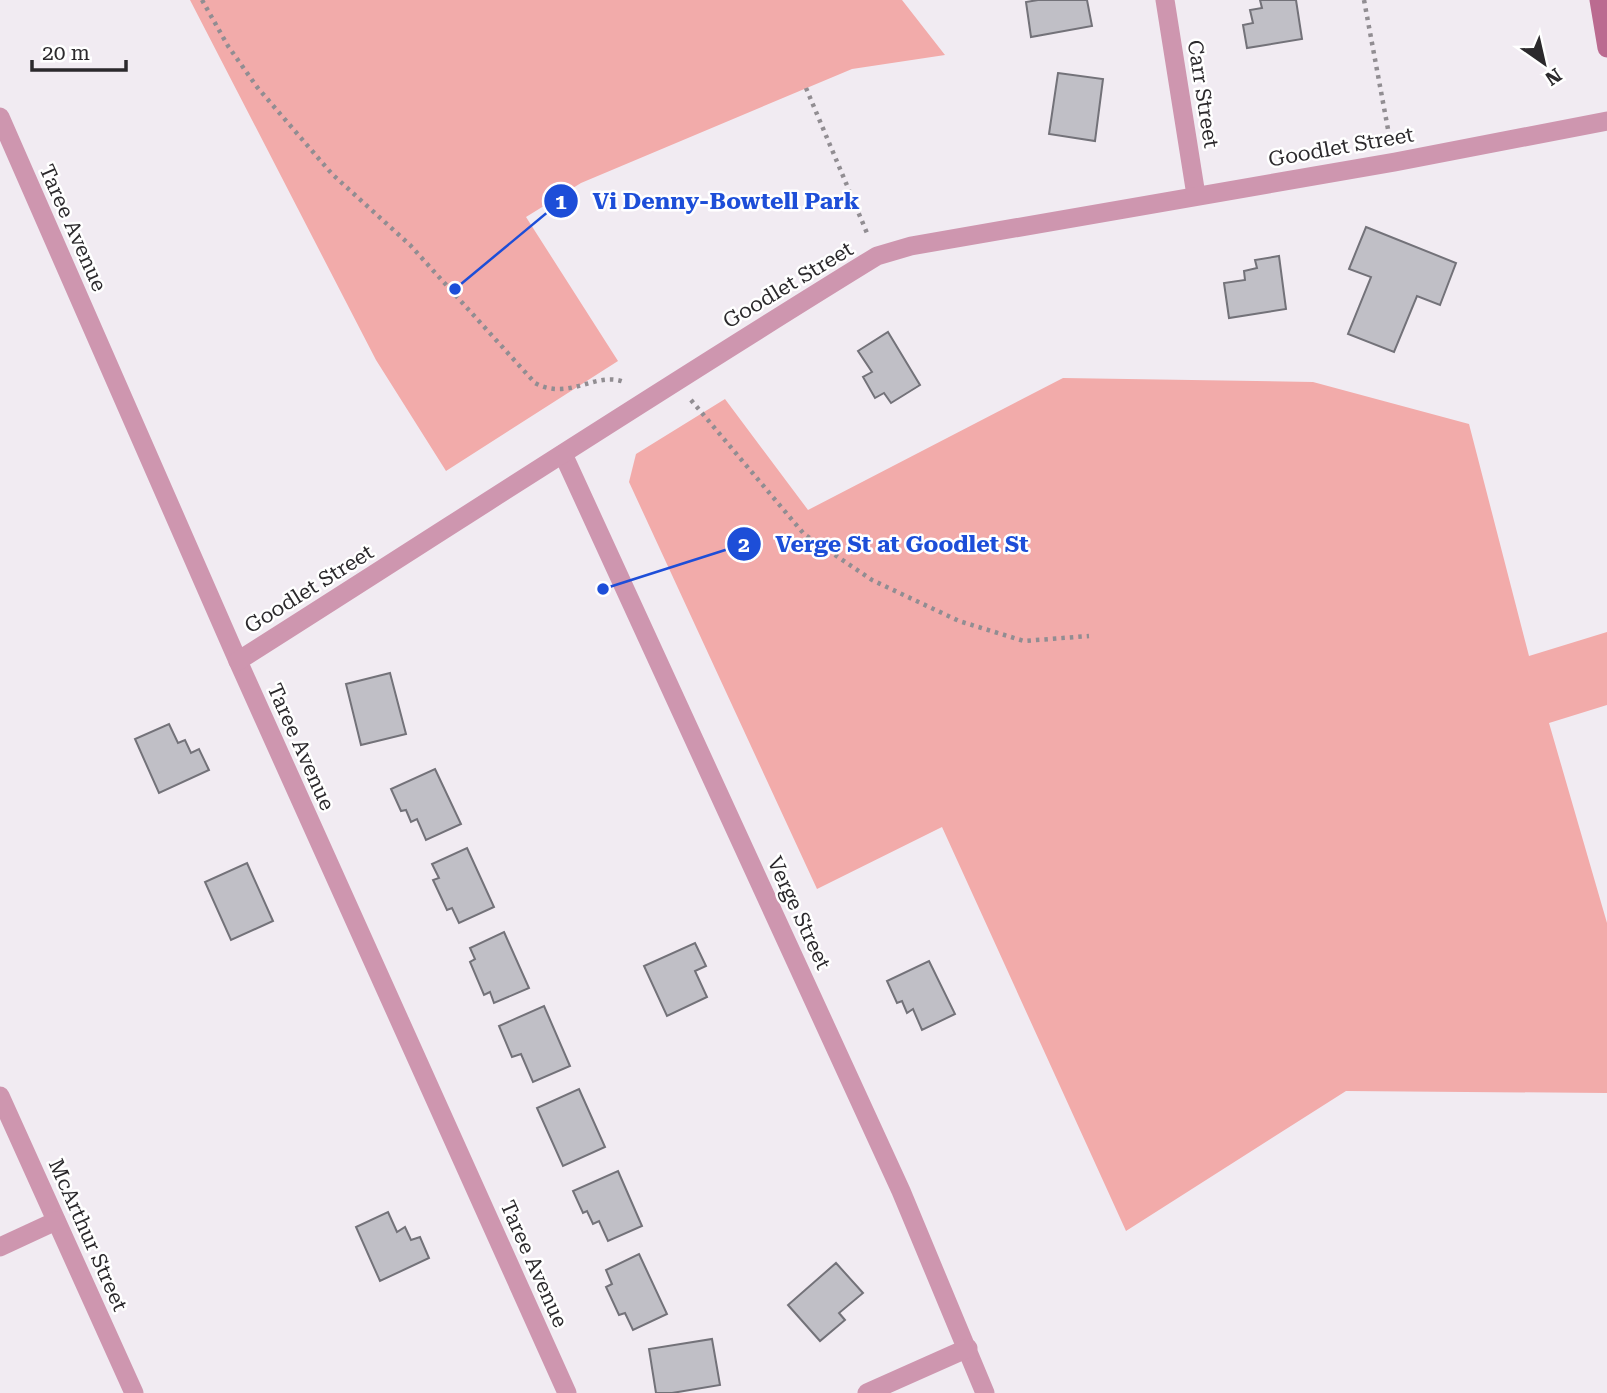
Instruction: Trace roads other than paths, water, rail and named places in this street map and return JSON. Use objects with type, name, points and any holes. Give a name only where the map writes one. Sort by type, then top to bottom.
[{"type":"main road","points":[[1599,0],[1607,48]]},
{"type":"street","name":"Carr Street","points":[[1165,0],[1196,195]]},
{"type":"street","name":"Taree Avenue","points":[[0,117],[238,661],[567,1393]]},
{"type":"street","name":"Goodlet Street","points":[[238,661],[644,400],[877,256],[911,246],[1395,162],[1607,121]]},
{"type":"street","name":"Verge Street","points":[[563,454],[896,1178],[985,1393]]},
{"type":"street","name":"McArthur Street","points":[[0,1096],[134,1393]]},
{"type":"street","points":[[0,1247],[56,1221]]},
{"type":"street","points":[[867,1393],[968,1348]]},
{"type":"place","name":"Vi Denny-Bowtell Park","points":[[455,289]]},
{"type":"place","name":"Verge St at Goodlet St","points":[[603,589]]}]
